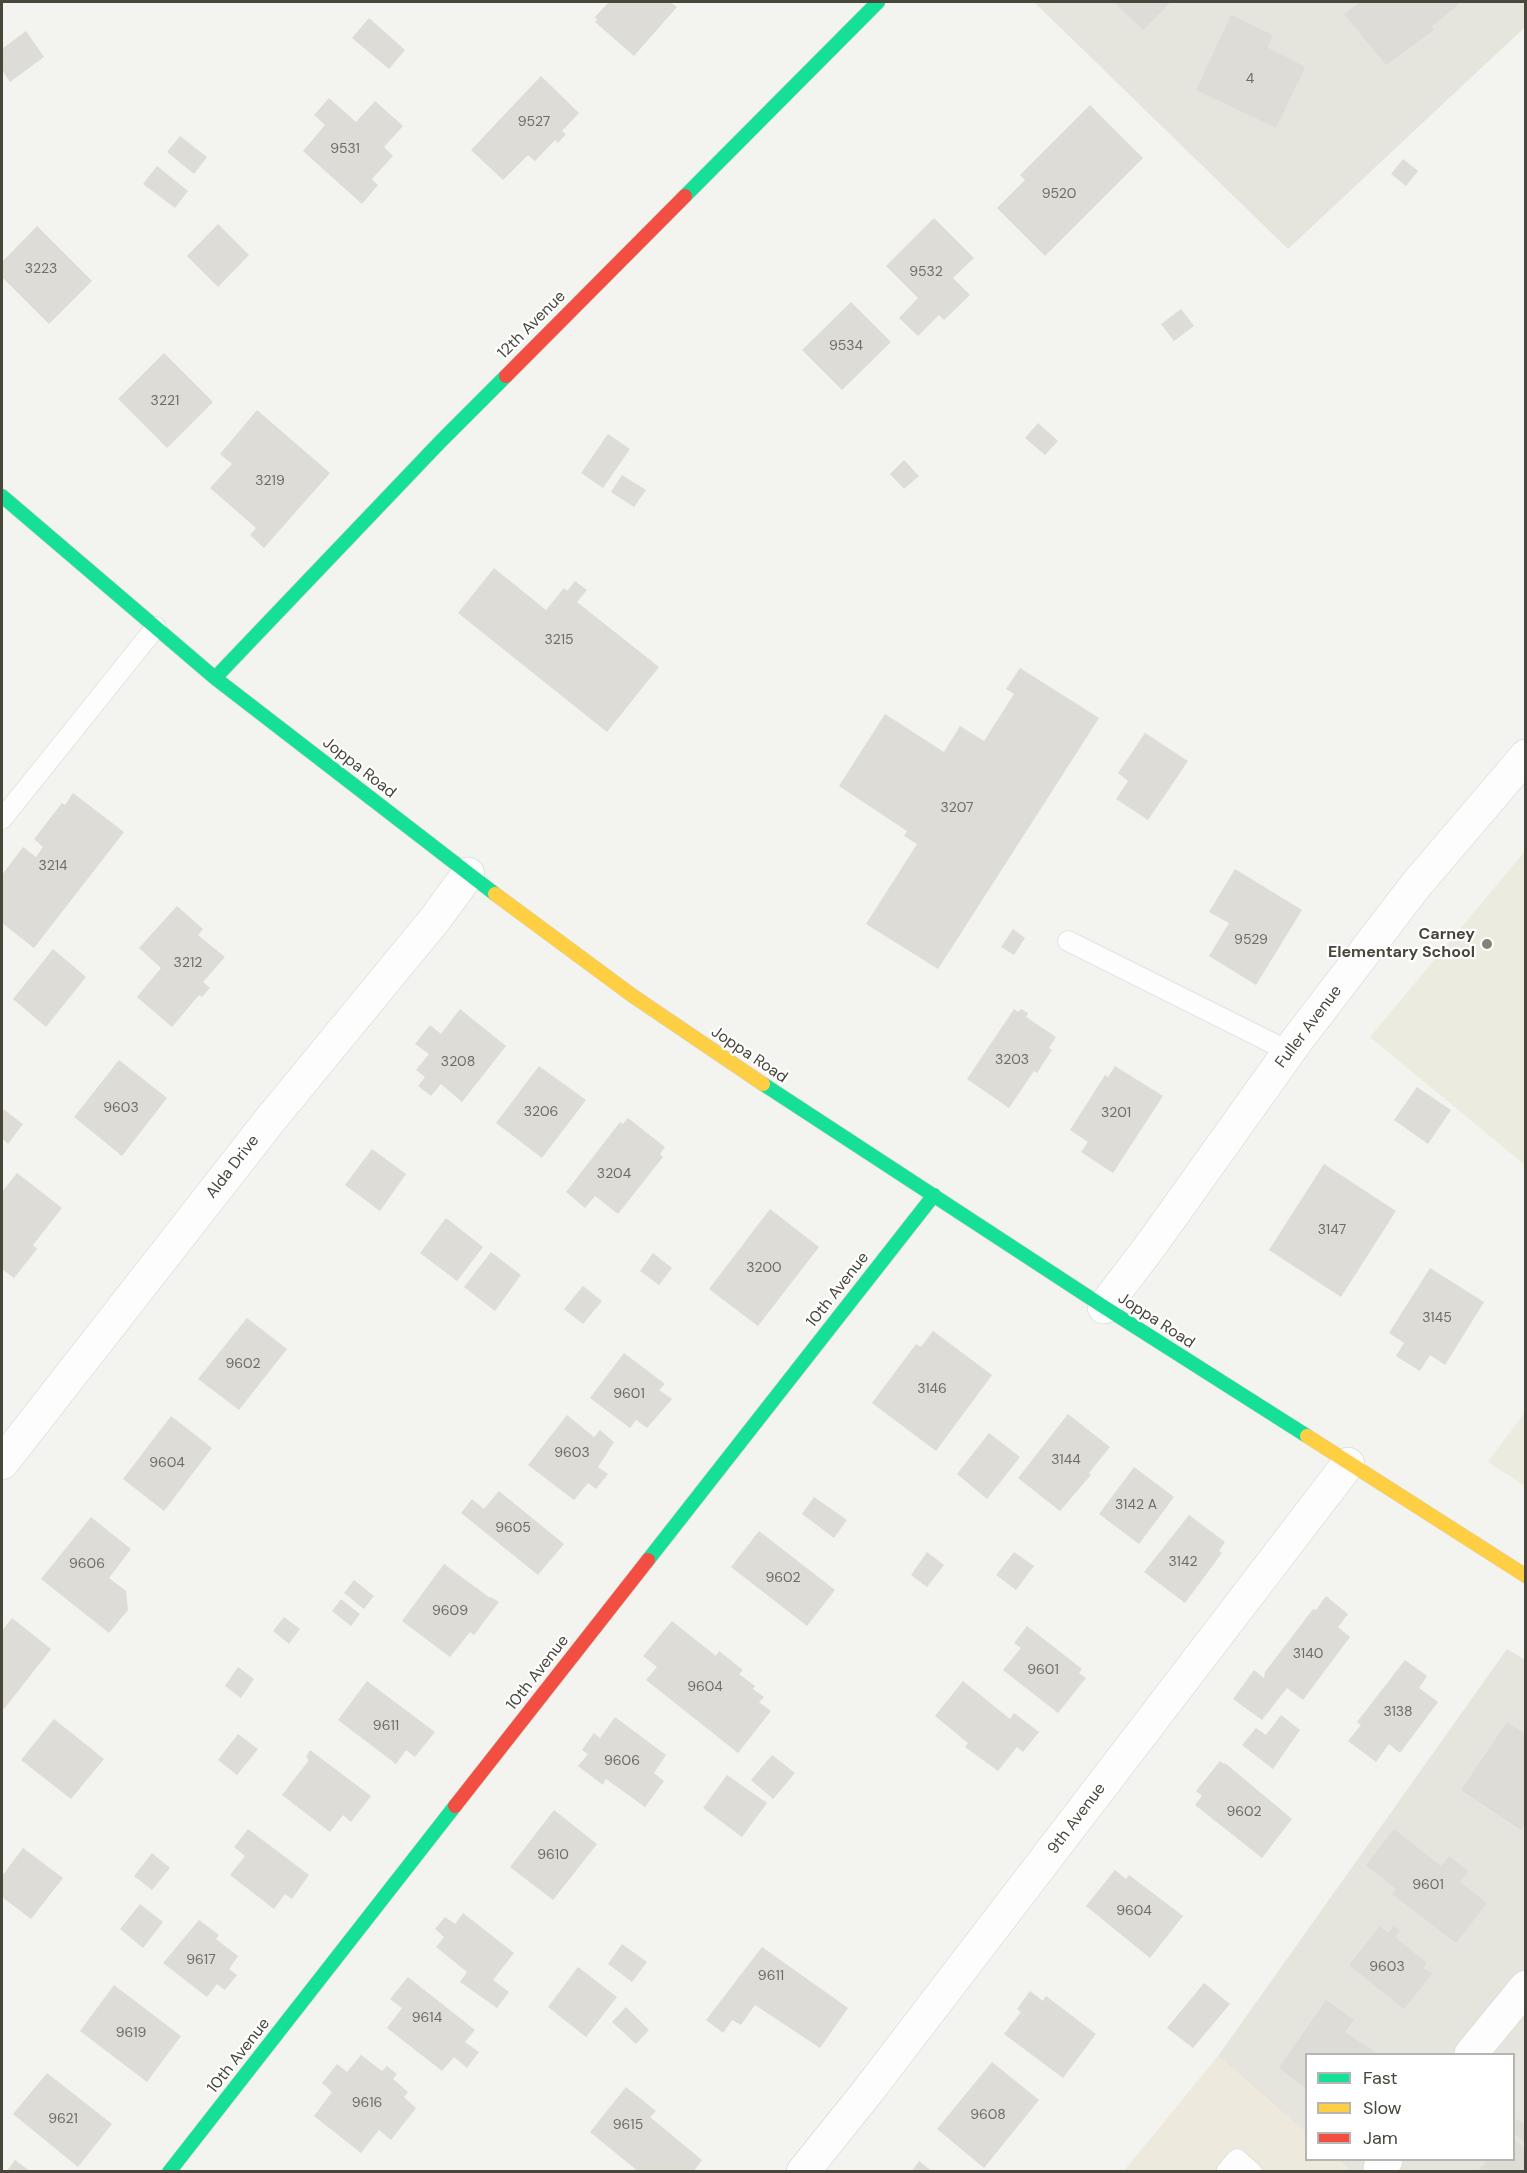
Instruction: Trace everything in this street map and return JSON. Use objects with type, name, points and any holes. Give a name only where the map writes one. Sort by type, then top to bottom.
[{"type":"street","name":"12th Avenue","points":[[215,678],[441,441],[878,2]]},
{"type":"street","name":"Joppa Road","points":[[2,496],[215,678],[468,874],[633,996],[783,1098],[1104,1307],[1526,1576]]},
{"type":"street","name":"Fuller Avenue","points":[[1104,1307],[1290,1052],[1416,885],[1526,756]]},
{"type":"street","name":"Alda Drive","points":[[2,1464],[270,1120],[436,918],[468,874]]},
{"type":"street","name":"10th Avenue","points":[[169,2172],[934,1195]]},
{"type":"street","name":"9th Avenue","points":[[803,2172],[883,2072],[1348,1464]]},
{"type":"street","points":[[1473,2053],[1526,1987]]},
{"type":"lane","points":[[2,819],[156,627]]},
{"type":"lane","points":[[1068,941],[1290,1052]]},
{"type":"lane","points":[[1226,2172],[1237,2159],[1252,2172]]},
{"type":"shaded area","points":[[1034,2],[1525,2],[1525,27],[1288,249]]},
{"type":"shaded area","name":"Carney Elementary School","points":[[1525,851],[1525,1165],[1370,1037]]},
{"type":"shaded area","points":[[1525,1412],[1525,1486],[1488,1462]]},
{"type":"shaded area","points":[[1507,1649],[1525,1660],[1525,2171],[1351,2171],[1339,2161],[1515,2161],[1515,2053],[1305,2053],[1305,2132],[1218,2056]]},
{"type":"shaded area","points":[[1218,2056],[1305,2132],[1305,2161],[1339,2161],[1351,2171],[1123,2172]]},
{"type":"building","points":[[609,2],[670,2],[677,7],[634,56],[595,22],[597,20],[595,17]]},
{"type":"building","points":[[1114,2],[1171,2],[1143,30]]},
{"type":"building","points":[[1360,2],[1456,2],[1458,5],[1431,27],[1434,30],[1386,65],[1344,14]]},
{"type":"building","points":[[1231,15],[1273,35],[1267,47],[1305,67],[1276,128],[1196,90]]},
{"type":"building","points":[[369,18],[405,50],[389,69],[352,38]]},
{"type":"building","points":[[26,31],[44,57],[10,82],[2,70],[2,49]]},
{"type":"building","points":[[541,76],[579,113],[562,131],[566,134],[558,143],[555,140],[535,161],[528,155],[503,180],[471,150]]},
{"type":"building","points":[[329,98],[356,122],[375,101],[403,126],[384,147],[393,156],[372,179],[378,185],[362,204],[303,151],[325,125],[314,115]]},
{"type":"building","points":[[1090,105],[1143,158],[1045,256],[997,208],[1025,180],[1020,175]]},
{"type":"building","points":[[180,136],[207,157],[194,174],[167,152]]},
{"type":"building","points":[[1403,159],[1418,171],[1406,186],[1391,174]]},
{"type":"building","points":[[157,166],[188,191],[175,208],[143,184]]},
{"type":"building","points":[[934,218],[974,258],[953,278],[970,295],[944,320],[939,315],[918,336],[899,318],[918,298],[886,266]]},
{"type":"building","points":[[218,224],[249,255],[218,287],[187,256]]},
{"type":"building","points":[[37,226],[92,281],[49,324],[2,277],[2,262]]},
{"type":"building","points":[[851,302],[891,342],[842,390],[802,350]]},
{"type":"building","points":[[1181,309],[1194,326],[1174,341],[1161,324]]},
{"type":"building","points":[[164,353],[213,402],[167,448],[118,399]]},
{"type":"building","points":[[257,410],[330,473],[264,548],[250,535],[256,528],[210,488],[232,464],[220,454]]},
{"type":"building","points":[[1038,423],[1058,441],[1045,455],[1025,438]]},
{"type":"building","points":[[608,434],[630,449],[603,488],[581,473]]},
{"type":"building","points":[[904,460],[919,476],[904,489],[890,474]]},
{"type":"building","points":[[622,475],[646,490],[634,507],[611,492]]},
{"type":"building","points":[[494,568],[546,610],[564,588],[567,591],[575,581],[587,590],[577,602],[659,667],[607,732],[458,613]]},
{"type":"building","points":[[1020,668],[1099,718],[938,969],[866,924],[917,844],[904,836],[907,831],[839,786],[885,714],[944,752],[960,726],[984,741],[1014,694],[1006,689]]},
{"type":"building","points":[[1145,733],[1188,761],[1148,820],[1116,799],[1128,781],[1118,773]]},
{"type":"building","points":[[73,793],[124,832],[34,948],[2,923],[2,875],[23,847],[36,857],[43,847],[34,839],[62,803],[65,805]]},
{"type":"building","points":[[1235,869],[1302,910],[1256,985],[1209,956],[1229,923],[1209,912]]},
{"type":"building","points":[[177,906],[203,929],[198,935],[225,957],[203,982],[210,988],[202,997],[199,995],[172,1027],[137,997],[161,968],[139,948]]},
{"type":"building","points":[[1013,929],[1025,938],[1014,955],[1001,947]]},
{"type":"building","points":[[53,949],[86,977],[46,1027],[13,999]]},
{"type":"building","points":[[460,1009],[506,1046],[462,1102],[441,1084],[431,1096],[418,1086],[425,1077],[416,1070],[429,1054],[415,1044],[430,1025],[441,1034]]},
{"type":"building","points":[[1014,1009],[1018,1012],[1021,1009],[1028,1013],[1026,1017],[1056,1037],[1049,1048],[1052,1050],[1037,1073],[1034,1071],[1009,1108],[967,1079]]},
{"type":"building","points":[[119,1060],[167,1098],[122,1156],[74,1117]]},
{"type":"building","points":[[539,1066],[586,1100],[542,1158],[496,1123]]},
{"type":"building","points":[[1115,1066],[1163,1096],[1113,1173],[1081,1152],[1088,1142],[1070,1130],[1105,1075],[1108,1077]]},
{"type":"building","points":[[1417,1087],[1451,1110],[1428,1144],[1394,1120]]},
{"type":"building","points":[[3,1109],[23,1124],[8,1144],[2,1138]]},
{"type":"building","points":[[628,1118],[665,1147],[660,1154],[663,1157],[618,1214],[595,1196],[585,1208],[566,1192],[620,1122],[623,1124]]},
{"type":"building","points":[[372,1149],[406,1174],[380,1211],[345,1185]]},
{"type":"building","points":[[1324,1164],[1396,1211],[1341,1297],[1269,1250]]},
{"type":"building","points":[[17,1173],[62,1208],[33,1245],[37,1249],[14,1278],[2,1269],[2,1192]]},
{"type":"building","points":[[770,1209],[819,1247],[758,1326],[709,1289]]},
{"type":"building","points":[[446,1218],[483,1247],[457,1281],[420,1253]]},
{"type":"building","points":[[491,1252],[521,1275],[495,1311],[464,1287]]},
{"type":"building","points":[[653,1253],[672,1268],[659,1285],[640,1271]]},
{"type":"building","points":[[1430,1268],[1484,1302],[1445,1365],[1430,1355],[1420,1371],[1396,1356],[1404,1343],[1389,1333]]},
{"type":"building","points":[[583,1286],[602,1301],[583,1324],[564,1309]]},
{"type":"building","points":[[247,1318],[287,1349],[239,1410],[198,1379]]},
{"type":"building","points":[[933,1331],[992,1375],[936,1451],[872,1403],[916,1344],[921,1347]]},
{"type":"building","points":[[624,1353],[665,1384],[659,1390],[672,1399],[647,1428],[636,1420],[630,1428],[590,1398]]},
{"type":"building","points":[[1068,1414],[1110,1447],[1089,1473],[1091,1475],[1060,1511],[1018,1478]]},
{"type":"building","points":[[567,1415],[594,1437],[600,1430],[614,1442],[598,1467],[608,1474],[596,1489],[588,1483],[574,1500],[528,1465]]},
{"type":"building","points":[[171,1416],[212,1448],[164,1511],[123,1479]]},
{"type":"building","points":[[989,1433],[1020,1457],[987,1499],[957,1474]]},
{"type":"building","points":[[1134,1467],[1174,1497],[1139,1544],[1099,1514]]},
{"type":"building","points":[[499,1491],[564,1544],[538,1575],[461,1513],[472,1499],[484,1509]]},
{"type":"building","points":[[814,1497],[847,1520],[834,1538],[802,1514]]},
{"type":"building","points":[[1189,1515],[1225,1542],[1219,1551],[1222,1553],[1185,1603],[1144,1572]]},
{"type":"building","points":[[91,1517],[131,1549],[109,1578],[126,1591],[128,1610],[109,1633],[41,1579]]},
{"type":"building","points":[[759,1531],[835,1590],[807,1626],[731,1567]]},
{"type":"building","points":[[927,1552],[944,1565],[927,1587],[911,1575]]},
{"type":"building","points":[[1014,1552],[1034,1566],[1016,1590],[996,1575]]},
{"type":"building","points":[[444,1564],[490,1598],[499,1602],[474,1635],[470,1632],[450,1657],[402,1621]]},
{"type":"building","points":[[354,1580],[374,1596],[364,1609],[344,1593]]},
{"type":"building","points":[[1326,1596],[1348,1614],[1338,1627],[1350,1637],[1303,1700],[1287,1688],[1262,1720],[1233,1699],[1254,1670],[1264,1678],[1265,1672],[1313,1609],[1316,1610]]},
{"type":"building","points":[[341,1599],[360,1614],[351,1626],[332,1611]]},
{"type":"building","points":[[284,1617],[300,1629],[289,1644],[273,1631]]},
{"type":"building","points":[[12,1618],[51,1649],[4,1709],[2,1707],[2,1631]]},
{"type":"building","points":[[672,1621],[716,1656],[719,1651],[743,1670],[739,1674],[755,1686],[753,1689],[764,1697],[759,1702],[771,1711],[738,1753],[646,1680],[657,1667],[643,1656]]},
{"type":"building","points":[[1027,1626],[1082,1669],[1079,1673],[1086,1678],[1058,1713],[1003,1670],[1021,1648],[1014,1643]]},
{"type":"building","points":[[1405,1660],[1427,1676],[1419,1688],[1438,1702],[1400,1753],[1389,1744],[1376,1762],[1348,1741],[1361,1725],[1357,1722]]},
{"type":"building","points":[[238,1667],[254,1679],[241,1698],[225,1686]]},
{"type":"building","points":[[367,1681],[435,1732],[415,1757],[406,1750],[396,1764],[338,1720]]},
{"type":"building","points":[[963,1681],[1010,1719],[1014,1713],[1039,1732],[1023,1752],[1017,1747],[998,1771],[965,1747],[968,1743],[935,1716]]},
{"type":"building","points":[[1281,1715],[1300,1730],[1273,1769],[1242,1745],[1256,1728],[1266,1735]]},
{"type":"building","points":[[615,1717],[666,1755],[654,1773],[664,1781],[645,1807],[606,1779],[603,1785],[578,1766],[588,1754],[582,1750],[594,1733],[600,1738]]},
{"type":"building","points":[[54,1719],[104,1759],[71,1799],[21,1760]]},
{"type":"building","points":[[1507,1722],[1526,1734],[1526,1823],[1521,1830],[1461,1790]]},
{"type":"building","points":[[238,1734],[258,1749],[237,1775],[218,1760]]},
{"type":"building","points":[[310,1750],[371,1796],[351,1822],[343,1815],[330,1832],[282,1795],[309,1760],[306,1757]]},
{"type":"building","points":[[772,1755],[795,1773],[773,1799],[751,1780]]},
{"type":"building","points":[[1220,1761],[1292,1819],[1262,1858],[1195,1805],[1202,1796],[1196,1791]]},
{"type":"building","points":[[727,1775],[767,1803],[742,1837],[703,1808]]},
{"type":"building","points":[[554,1810],[597,1844],[553,1900],[510,1867]]},
{"type":"building","points":[[248,1829],[309,1875],[292,1899],[285,1894],[274,1909],[230,1875],[245,1856],[234,1847]]},
{"type":"building","points":[[1394,1829],[1441,1866],[1449,1856],[1468,1871],[1460,1882],[1487,1903],[1456,1943],[1392,1894],[1396,1889],[1366,1865]]},
{"type":"building","points":[[23,1848],[63,1878],[31,1919],[2,1897],[2,1876]]},
{"type":"building","points":[[152,1853],[170,1868],[152,1890],[134,1876]]},
{"type":"building","points":[[1115,1870],[1126,1879],[1129,1875],[1183,1916],[1150,1958],[1086,1906]]},
{"type":"building","points":[[140,1904],[163,1922],[143,1948],[120,1929]]},
{"type":"building","points":[[463,1913],[514,1953],[493,1980],[509,1992],[497,2008],[460,1982],[467,1972],[436,1947],[444,1937],[435,1929],[445,1917],[455,1924]]},
{"type":"building","points":[[199,1920],[219,1935],[216,1939],[238,1956],[229,1969],[237,1975],[225,1990],[217,1984],[207,1997],[163,1963]]},
{"type":"building","points":[[1380,1926],[1388,1933],[1394,1926],[1400,1931],[1395,1937],[1427,1963],[1423,1968],[1432,1974],[1404,2009],[1349,1965]]},
{"type":"building","points":[[622,1944],[647,1962],[632,1982],[608,1964]]},
{"type":"building","points":[[762,1947],[848,2008],[820,2048],[755,2005],[741,2025],[732,2020],[723,2033],[706,2020]]},
{"type":"building","points":[[578,1967],[617,1997],[586,2037],[548,2007]]},
{"type":"building","points":[[408,1977],[475,2030],[465,2042],[479,2052],[467,2068],[454,2057],[442,2071],[387,2028],[402,2008],[390,1999]]},
{"type":"building","points":[[1204,1983],[1230,2004],[1193,2048],[1167,2028]]},
{"type":"building","points":[[114,1985],[181,2036],[147,2082],[80,2031]]},
{"type":"building","points":[[1030,1991],[1043,2001],[1046,1996],[1096,2034],[1063,2078],[1004,2034],[1021,2012],[1017,2009]]},
{"type":"building","points":[[1326,2000],[1354,2020],[1345,2032],[1376,2053],[1305,2053],[1305,2087],[1279,2068]]},
{"type":"building","points":[[626,2007],[649,2030],[636,2044],[612,2022]]},
{"type":"building","points":[[361,2055],[382,2071],[387,2066],[397,2074],[393,2079],[408,2092],[404,2097],[416,2108],[391,2140],[379,2130],[361,2153],[314,2116],[332,2092],[322,2083],[337,2064],[347,2072]]},
{"type":"building","points":[[992,2062],[1039,2100],[984,2168],[937,2129]]},
{"type":"building","points":[[47,2073],[112,2124],[78,2167],[13,2114]]},
{"type":"building","points":[[626,2087],[656,2111],[650,2117],[702,2160],[693,2172],[639,2172],[590,2132]]},
{"type":"building","points":[[1517,2119],[1526,2125],[1526,2143],[1515,2135]]},
{"type":"building","points":[[1515,2140],[1526,2148],[1526,2172],[1478,2172],[1486,2161],[1515,2161]]},
{"type":"building","points":[[15,2160],[31,2172],[6,2172]]},
{"type":"building","points":[[919,2161],[933,2172],[911,2172]]},
{"type":"traffic: fast","points":[[685,196],[878,2]]},
{"type":"traffic: fast","points":[[215,678],[506,376]]},
{"type":"traffic: fast","points":[[2,496],[215,678],[495,894]]},
{"type":"traffic: fast","points":[[763,1084],[1104,1307],[1307,1436]]},
{"type":"traffic: fast","points":[[648,1560],[934,1195]]},
{"type":"traffic: fast","points":[[169,2172],[455,1806]]},
{"type":"traffic: slow","points":[[495,894],[633,996],[763,1084]]},
{"type":"traffic: slow","points":[[1307,1436],[1526,1576]]},
{"type":"traffic: jam","points":[[506,376],[685,196]]},
{"type":"traffic: jam","points":[[455,1806],[648,1560]]},
{"type":"place","name":"Carney Elementary School","points":[[1487,944]]}]
